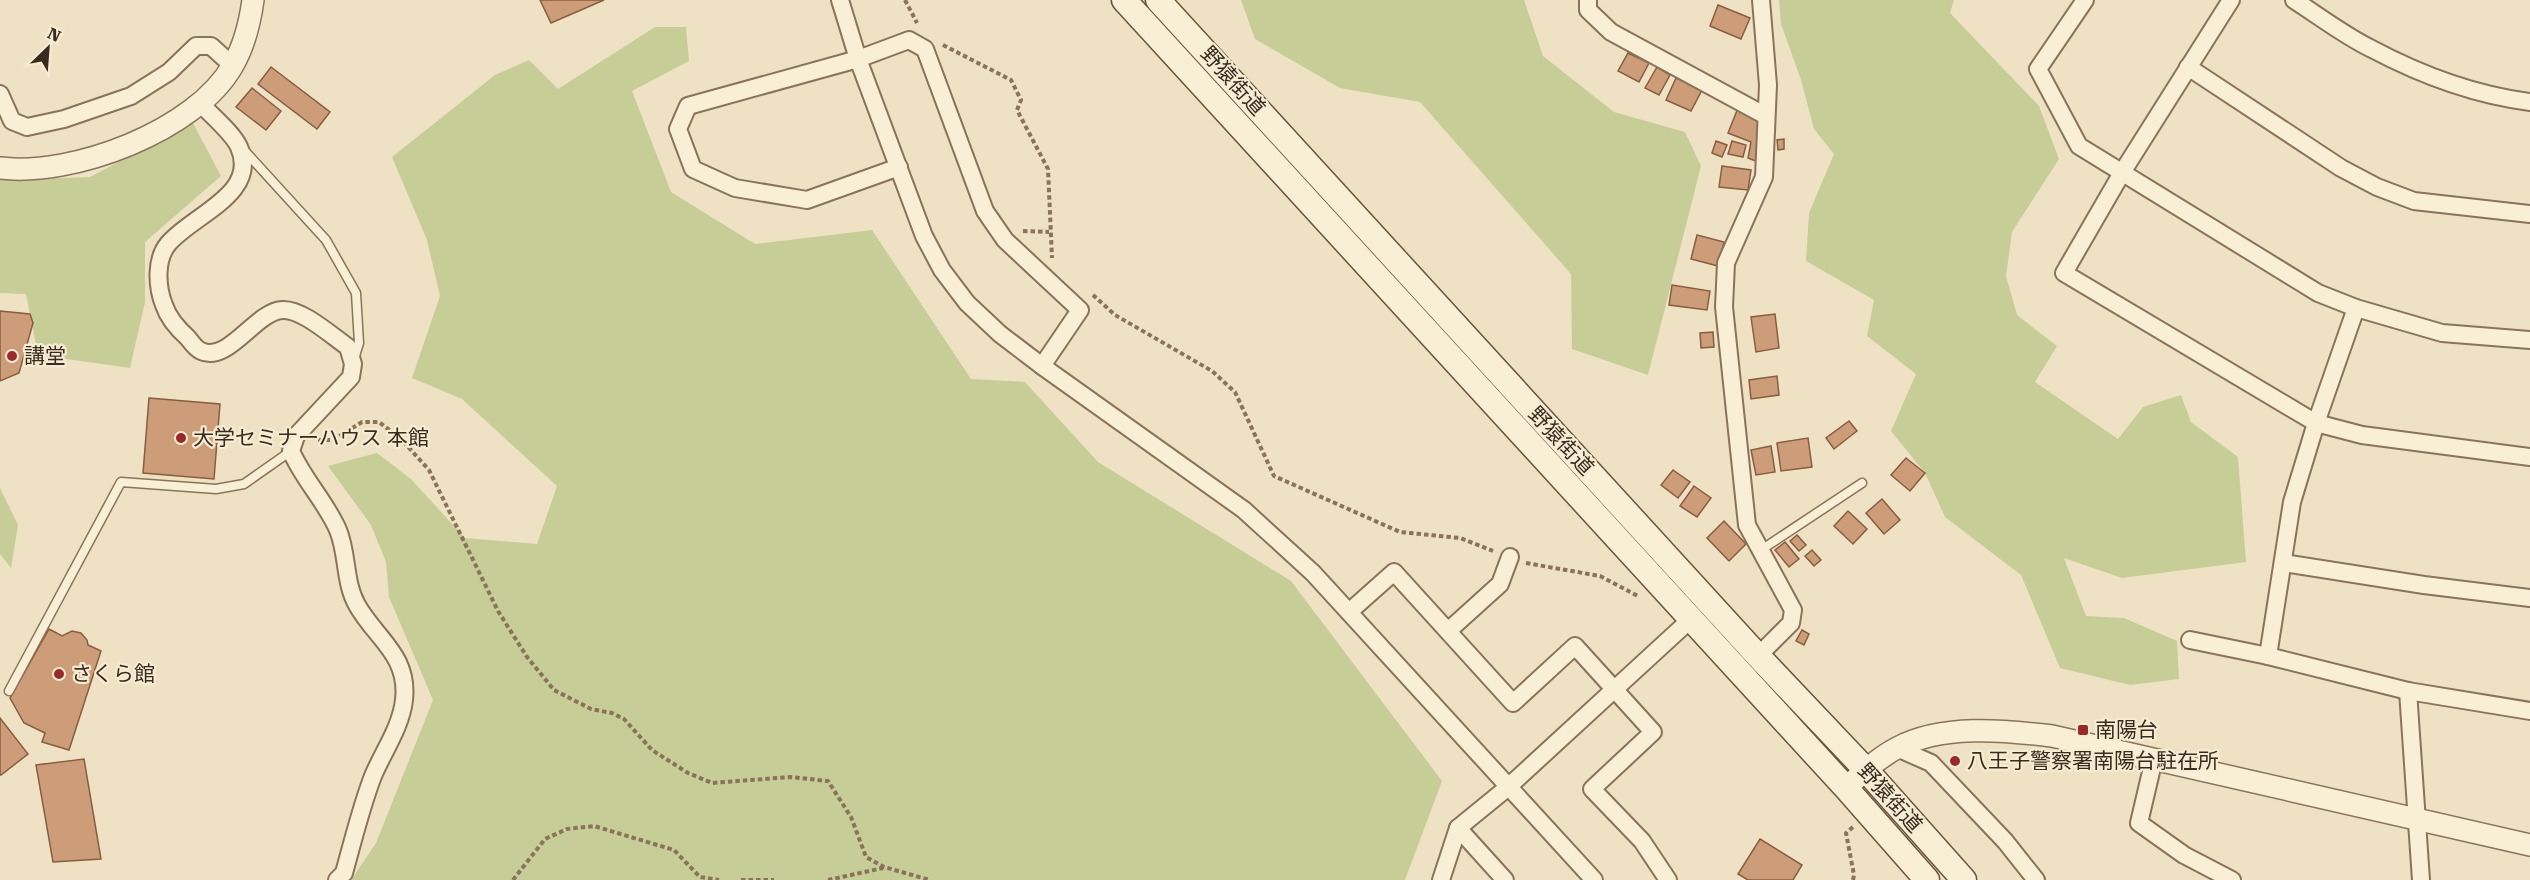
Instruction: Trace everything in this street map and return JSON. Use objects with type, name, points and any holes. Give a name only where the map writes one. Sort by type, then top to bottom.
[{"type":"main road","name":"野猿街道","points":[[1124,0],[1846,788],[1927,880]]},
{"type":"main road","name":"野猿街道","points":[[1158,0],[1758,656],[1866,770],[1964,880]]},
{"type":"street","points":[[0,168],[60,166],[105,155],[154,134],[200,103],[232,66],[247,32],[253,0]]},
{"type":"street","points":[[840,0],[858,58],[924,236],[942,270],[967,303],[1000,334],[1042,366],[1244,510],[1313,573],[1594,880]]},
{"type":"street","points":[[1588,0],[1588,10],[1611,32],[1766,116]]},
{"type":"street","points":[[1758,656],[1791,623],[1793,610],[1747,525],[1724,307],[1726,263],[1764,177],[1768,85],[1761,0]]},
{"type":"street","points":[[2085,0],[2038,69],[2079,146],[2318,293],[2356,308],[2442,333],[2530,340]]},
{"type":"street","points":[[2231,0],[2123,171],[2064,273],[2316,423],[2362,435],[2530,457]]},
{"type":"street","points":[[2294,0],[2371,49],[2433,76],[2497,98],[2530,102]]},
{"type":"street","points":[[900,168],[807,200],[735,188],[693,169],[678,129],[688,106],[858,58],[909,40],[926,49],[985,211],[1005,240],[1080,310],[1042,366]]},
{"type":"street","points":[[0,94],[12,121],[27,127],[64,119],[131,96],[169,72],[196,46],[211,46],[232,66]]},
{"type":"street","points":[[2188,67],[2341,168],[2377,187],[2414,201],[2530,214]]},
{"type":"street","points":[[200,103],[238,144],[244,161],[243,175],[234,190],[168,244],[160,260],[159,282],[164,307],[200,351],[215,353],[227,348],[265,316],[282,310],[297,312],[348,347],[353,364],[351,377],[294,444],[346,549],[348,576],[356,604],[394,653],[403,675],[404,701],[393,735],[373,777],[344,873],[337,880]]},
{"type":"street","points":[[2268,656],[2292,502],[2316,423],[2356,308]]},
{"type":"street","points":[[1448,631],[1500,584],[1510,557]]},
{"type":"street","points":[[2283,563],[2424,585],[2530,598]]},
{"type":"street","points":[[1349,612],[1394,572],[1513,703],[1575,646],[1653,732],[1592,789],[1642,841],[1668,880]]},
{"type":"street","points":[[1441,880],[1458,828],[1508,788],[1691,619]]},
{"type":"street","points":[[2190,640],[2268,656],[2408,691],[2530,711]]},
{"type":"street","points":[[2408,691],[2421,880]]},
{"type":"street","points":[[1846,788],[1866,770],[1897,748],[1923,738],[1999,731],[2052,736],[2530,845]]},
{"type":"street","points":[[1897,748],[1931,763],[2006,841],[2036,880]]},
{"type":"street","points":[[2154,759],[2139,823],[2184,855],[2232,880]]},
{"type":"street","points":[[1458,828],[1505,880]]},
{"type":"lane","points":[[238,144],[326,240],[356,293],[359,343],[353,364]]},
{"type":"lane","points":[[9,691],[122,482],[216,489],[244,484],[294,444]]},
{"type":"lane","points":[[1761,550],[1862,483]]},
{"type":"path","points":[[905,0],[915,22],[924,29]]},
{"type":"path","points":[[942,44],[1011,80],[1021,100],[1017,110],[1048,169],[1050,256],[1058,264]]},
{"type":"path","points":[[1016,231],[1049,232]]},
{"type":"path","points":[[1091,293],[1115,315],[1212,371],[1235,392],[1274,476],[1400,532],[1460,538],[1529,564],[1600,576],[1648,601]]},
{"type":"path","points":[[294,444],[333,440],[362,422],[379,422],[401,439],[429,470],[498,611],[527,657],[554,690],[591,709],[612,713],[624,719],[652,750],[688,773],[712,783],[790,777],[828,781],[851,817],[866,857],[885,867],[930,880]]},
{"type":"path","points":[[1853,880],[1846,833],[1858,823]]},
{"type":"path","points":[[513,880],[545,839],[567,829],[594,826],[674,850],[700,877],[719,880]]},
{"type":"path","points":[[828,880],[885,867]]},
{"type":"path","points":[[741,880],[774,880]]},
{"type":"green space","points":[[1241,0],[1524,0],[1543,56],[1614,112],[1685,132],[1701,166],[1648,375],[1572,349],[1571,274],[1420,102],[1340,88],[1255,39]]},
{"type":"green space","points":[[1779,0],[1954,0],[1950,13],[2039,106],[2059,159],[2012,232],[2006,276],[2017,315],[2057,346],[2035,382],[2118,439],[2143,407],[2181,395],[2191,422],[2238,457],[2246,562],[2122,578],[2064,558],[2086,616],[2124,618],[2177,641],[2179,679],[2130,685],[2060,668],[2021,575],[1945,517],[1925,473],[1891,431],[1916,374],[1867,336],[1874,300],[1806,261],[1809,213],[1834,154],[1814,129],[1801,80],[1781,24]]},
{"type":"green space","points":[[655,27],[686,27],[689,61],[632,91],[671,192],[755,244],[872,230],[971,379],[1025,382],[1098,462],[1291,581],[1442,781],[1405,880],[351,880],[376,843],[433,700],[389,597],[386,562],[371,525],[328,466],[377,453],[411,479],[465,538],[537,544],[557,486],[462,399],[412,378],[440,296],[427,240],[392,157],[495,75],[529,60],[558,89]]},
{"type":"green space","points":[[193,123],[221,176],[145,242],[145,302],[130,368],[38,355],[26,294],[0,293],[0,180],[90,177]]},
{"type":"green space","points":[[0,488],[18,525],[11,568],[0,554]]},
{"type":"building","points":[[540,0],[604,0],[551,23]]},
{"type":"building","points":[[1718,5],[1750,18],[1741,39],[1710,26]]},
{"type":"building","points":[[1628,53],[1649,63],[1639,82],[1618,71]]},
{"type":"building","points":[[271,67],[330,112],[317,129],[258,84]]},
{"type":"building","points":[[1657,67],[1670,75],[1659,95],[1645,88]]},
{"type":"building","points":[[1676,78],[1702,90],[1691,111],[1666,100]]},
{"type":"building","points":[[252,88],[281,111],[266,130],[236,107]]},
{"type":"building","points":[[1738,108],[1759,118],[1758,162],[1748,158],[1751,142],[1728,133]]},
{"type":"building","points":[[1784,139],[1784,149],[1778,150],[1777,140]]},
{"type":"building","points":[[1716,141],[1727,145],[1722,157],[1712,153]]},
{"type":"building","points":[[1732,141],[1746,145],[1743,157],[1728,154]]},
{"type":"building","points":[[1722,166],[1751,170],[1748,190],[1719,187]]},
{"type":"building","points":[[1697,235],[1724,242],[1718,266],[1691,259]]},
{"type":"building","points":[[1672,285],[1710,291],[1707,310],[1669,305]]},
{"type":"building","name":"講堂","points":[[0,311],[30,314],[33,323],[19,373],[0,381]]},
{"type":"building","points":[[1775,314],[1779,348],[1756,352],[1751,317]]},
{"type":"building","points":[[1713,332],[1714,347],[1701,348],[1700,333]]},
{"type":"building","points":[[1777,376],[1779,395],[1751,399],[1749,380]]},
{"type":"building","name":"大学セミナーハウス 本館","points":[[149,398],[220,404],[214,479],[143,473]]},
{"type":"building","points":[[1849,421],[1857,431],[1834,449],[1826,438]]},
{"type":"building","points":[[1808,438],[1812,467],[1781,471],[1777,443]]},
{"type":"building","points":[[1771,446],[1775,472],[1756,475],[1751,450]]},
{"type":"building","points":[[1906,458],[1925,473],[1910,491],[1891,475]]},
{"type":"building","points":[[1673,470],[1690,482],[1678,498],[1661,485]]},
{"type":"building","points":[[1694,486],[1711,498],[1697,517],[1680,506]]},
{"type":"building","points":[[1882,499],[1900,520],[1884,534],[1866,513]]},
{"type":"building","points":[[1848,511],[1867,529],[1853,544],[1834,526]]},
{"type":"building","points":[[1724,521],[1746,544],[1729,561],[1707,538]]},
{"type":"building","points":[[1797,535],[1806,545],[1799,551],[1790,541]]},
{"type":"building","points":[[1785,542],[1799,559],[1789,567],[1775,550]]},
{"type":"building","points":[[1812,550],[1821,560],[1814,566],[1805,556]]},
{"type":"building","name":"さくら館","points":[[49,629],[62,636],[72,631],[81,633],[88,645],[101,651],[69,750],[42,742],[45,733],[24,723],[10,698]]},
{"type":"building","points":[[1802,630],[1809,634],[1804,645],[1796,641]]},
{"type":"building","points":[[0,718],[28,754],[1,775],[0,775]]},
{"type":"building","points":[[84,759],[101,859],[53,862],[36,765]]},
{"type":"building","points":[[1760,839],[1802,865],[1793,880],[1748,880],[1738,874]]},
{"type":"place","name":"講堂","points":[[12,356]]},
{"type":"place","name":"大学セミナーハウス 本館","points":[[181,438]]},
{"type":"place","name":"さくら館","points":[[59,674]]},
{"type":"place","name":"南陽台","points":[[2083,730]]},
{"type":"place","name":"八王子警察署南陽台駐在所","points":[[1955,761]]}]
